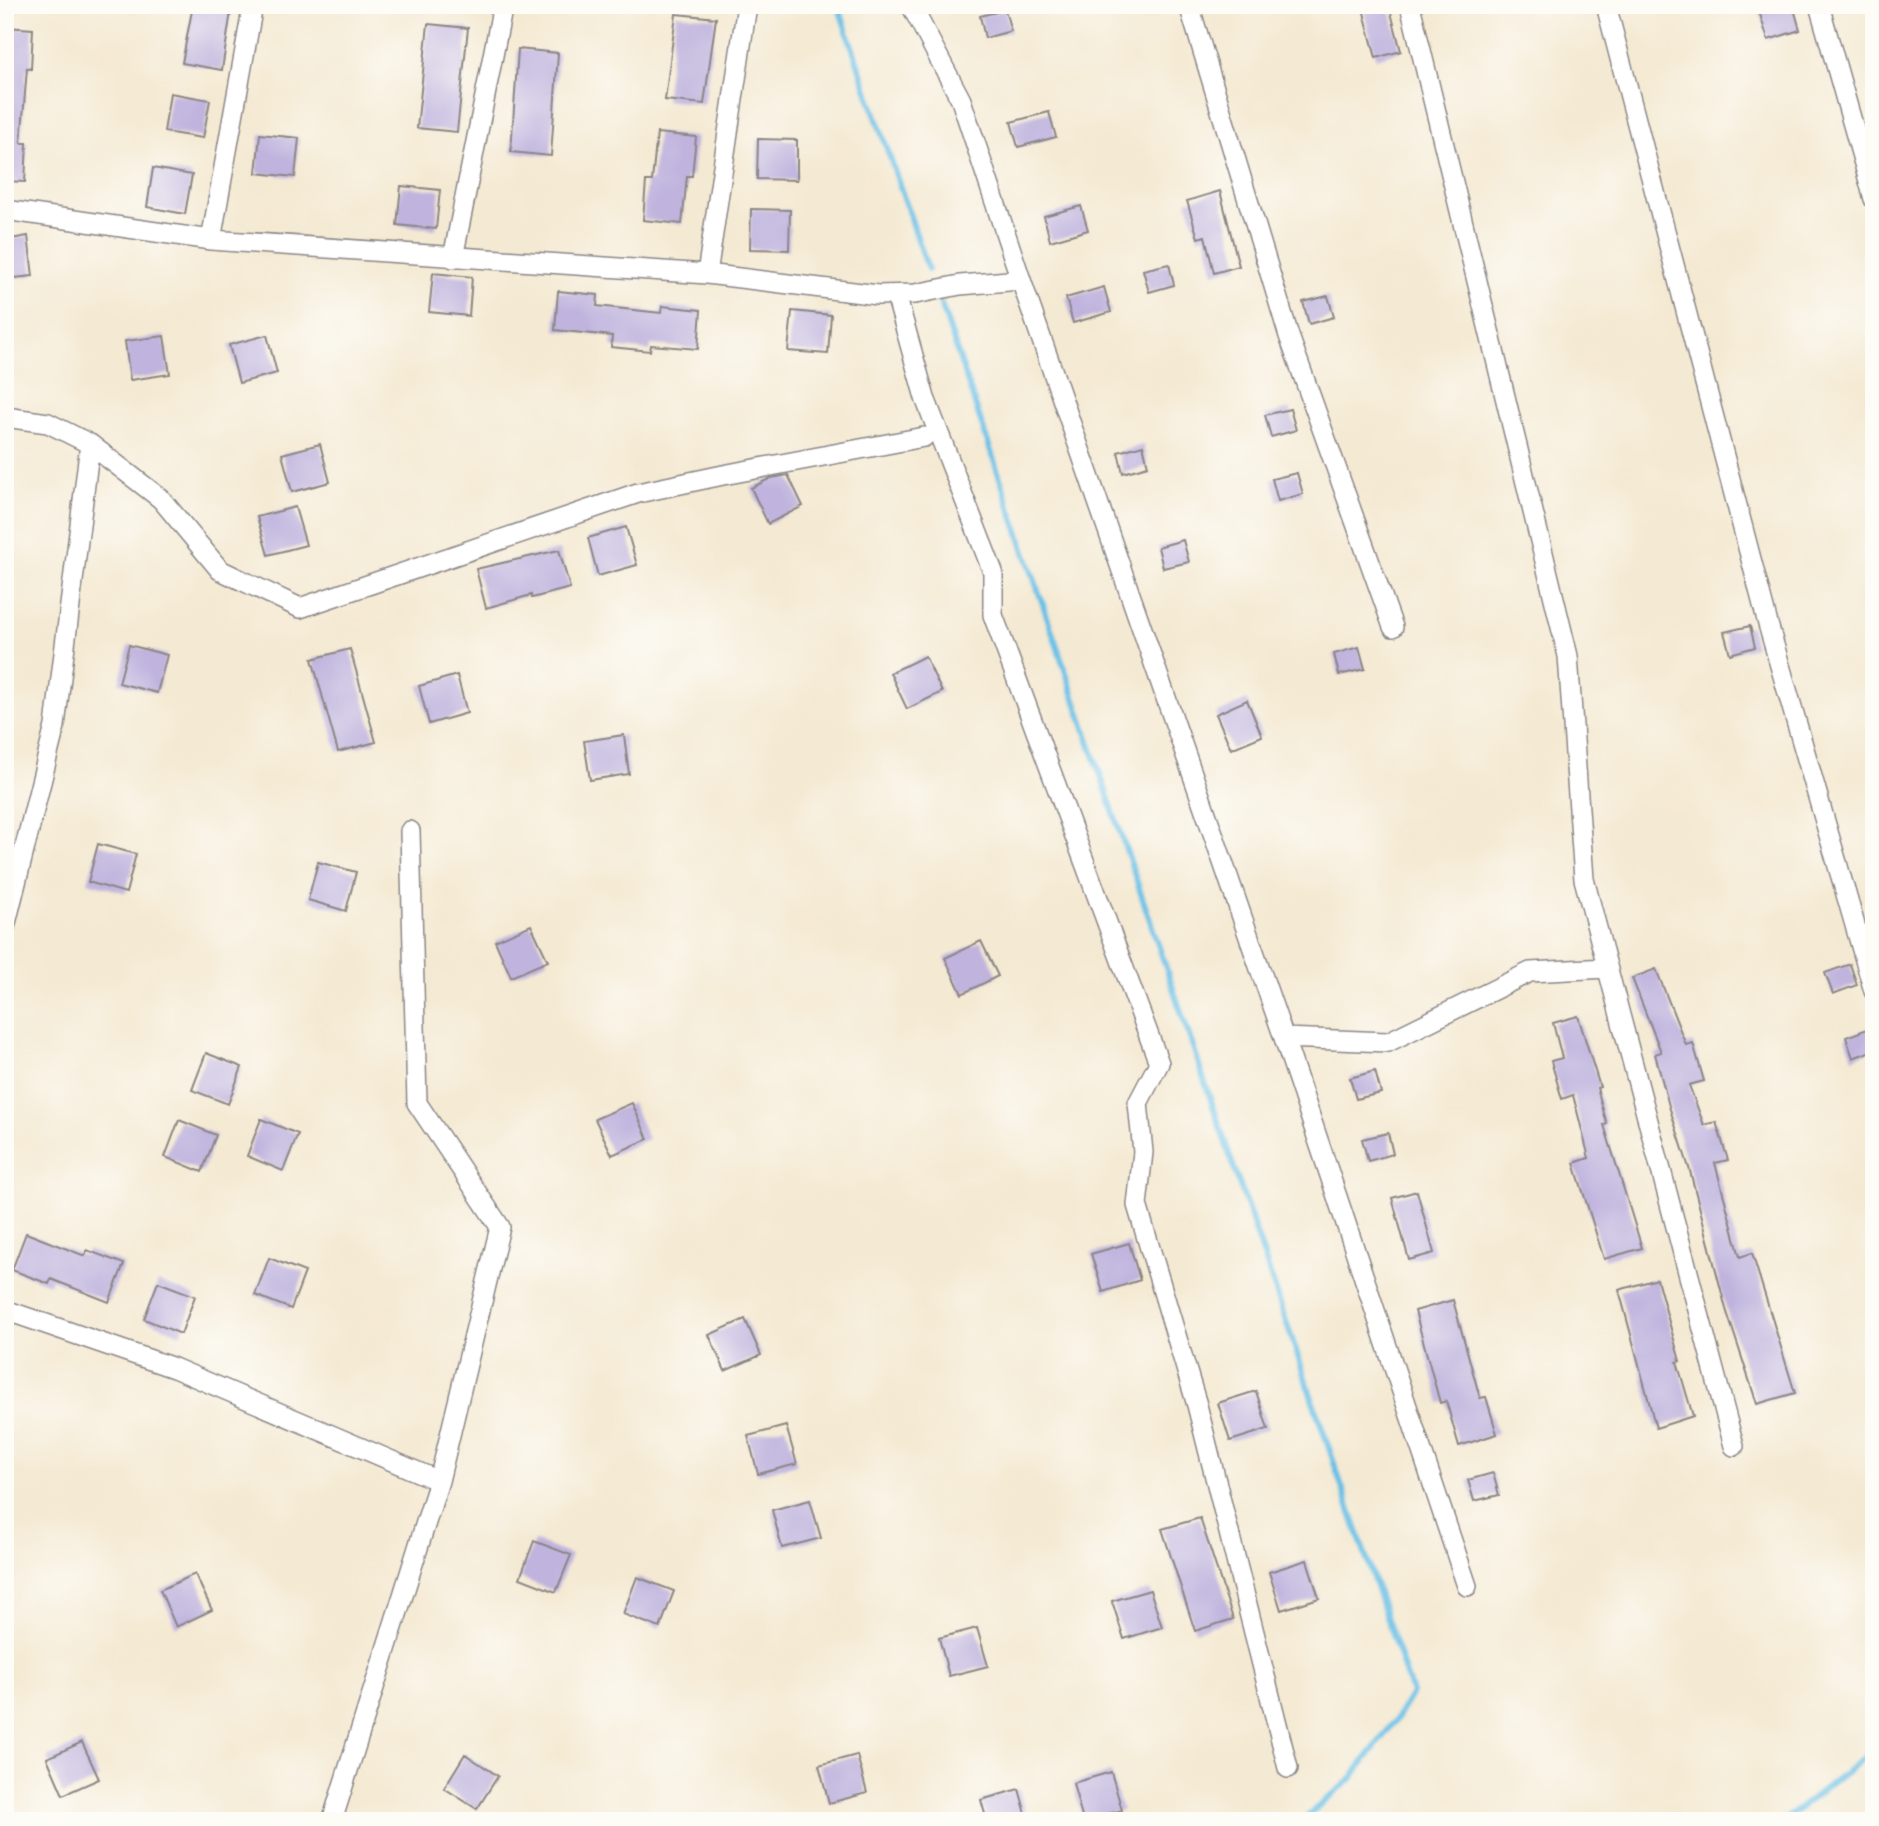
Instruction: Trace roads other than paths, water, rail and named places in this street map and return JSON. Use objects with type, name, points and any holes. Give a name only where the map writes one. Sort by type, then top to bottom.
[{"type":"street","points":[[211,240],[253,5]]},
{"type":"street","points":[[453,258],[503,5]]},
{"type":"street","points":[[707,274],[747,5]]},
{"type":"street","points":[[911,5],[961,100],[1284,1038],[1468,1586]]},
{"type":"street","points":[[1189,5],[1289,336],[1393,626]]},
{"type":"street","points":[[1410,5],[1568,656],[1584,879],[1734,1446]]},
{"type":"street","points":[[1606,5],[1768,624],[1874,991]]},
{"type":"street","points":[[1819,5],[1874,199]]},
{"type":"street","points":[[5,210],[211,240],[707,274],[878,295],[915,294],[960,285],[1021,280]]},
{"type":"street","points":[[896,295],[925,398],[993,572],[993,615],[1159,1063],[1139,1103],[1143,1152],[1137,1205],[1197,1405],[1288,1768]]},
{"type":"street","points":[[5,417],[48,423],[90,444],[161,499],[220,570],[300,608],[638,494],[924,437]]},
{"type":"street","points":[[5,927],[55,726],[90,444]]},
{"type":"street","points":[[332,1821],[439,1481],[500,1227],[417,1103],[410,831]]},
{"type":"street","points":[[1284,1038],[1388,1042],[1530,972],[1607,968]]},
{"type":"street","points":[[5,1310],[174,1368],[439,1481]]},
{"type":"waterway","points":[[838,5],[928,269]]},
{"type":"waterway","points":[[941,304],[1412,1693],[1397,1718],[1350,1780],[1301,1821]]},
{"type":"waterway","points":[[1783,1821],[1874,1750]]}]
